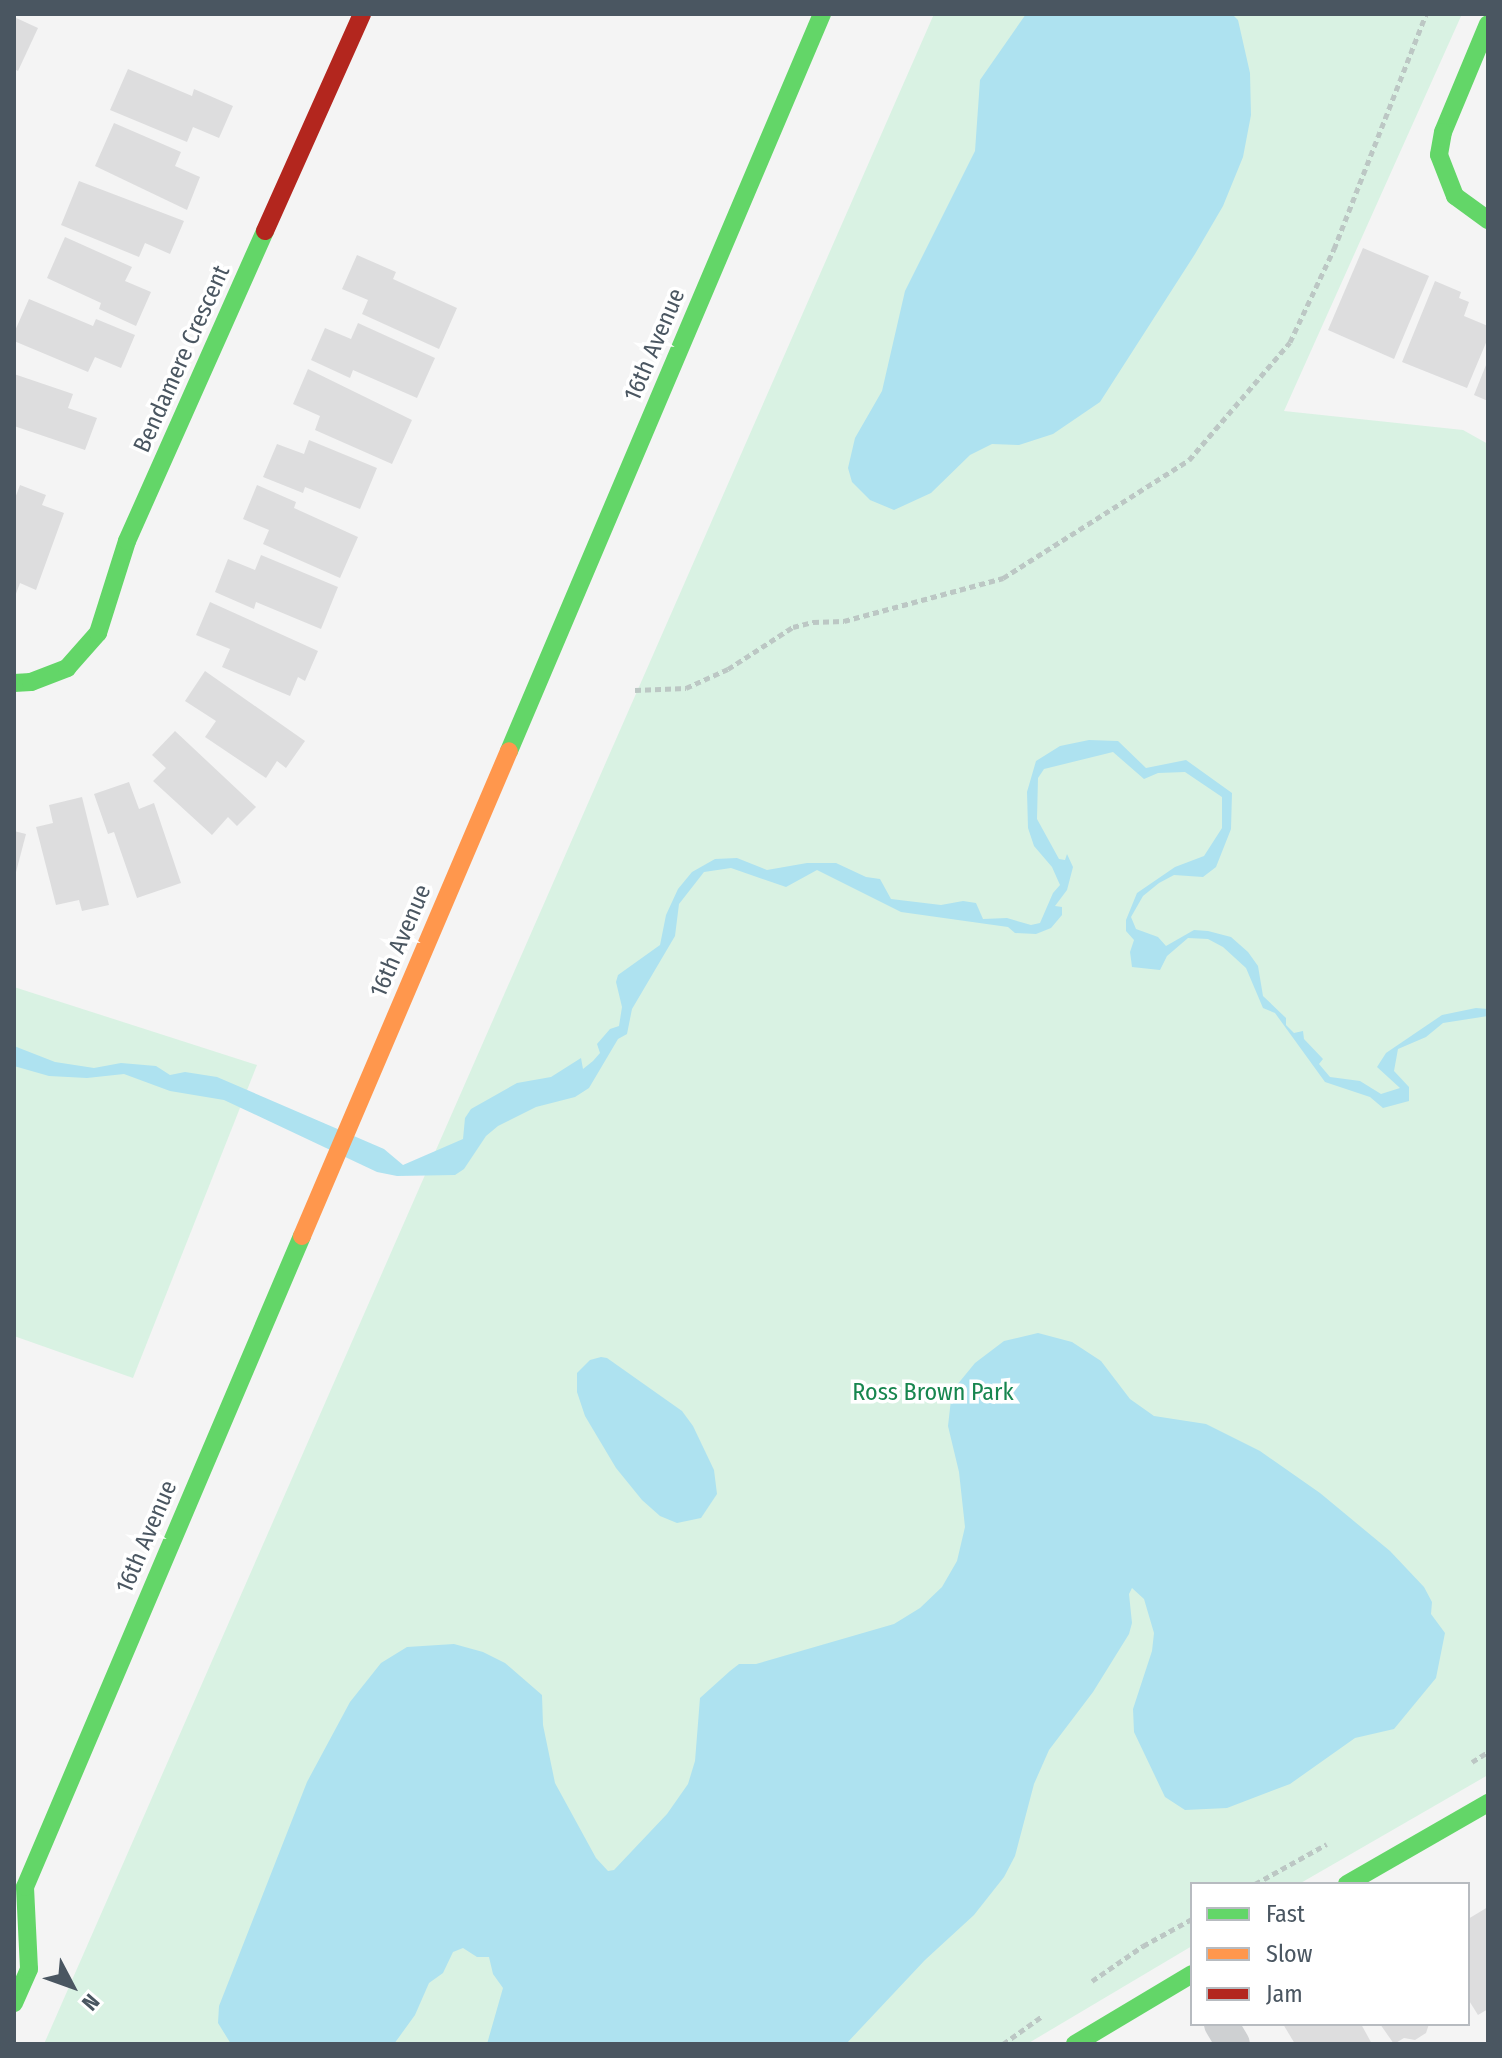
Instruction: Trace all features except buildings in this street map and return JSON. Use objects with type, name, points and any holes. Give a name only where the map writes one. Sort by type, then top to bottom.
[{"type":"main road","name":"Bendamere Crescent","points":[[14,683],[31,682],[67,668],[98,633],[127,541],[362,14]]},
{"type":"main road","name":"16th Avenue","points":[[14,2003],[29,1969],[19,1891],[822,14]]},
{"type":"main road","points":[[1488,24],[1443,132],[1439,155],[1455,196],[1488,220]]},
{"type":"main road","points":[[1350,1882],[1488,1803]]},
{"type":"main road","points":[[1075,2044],[1190,1975]]},
{"type":"street","points":[[1222,2026],[1233,2044]]},
{"type":"path","points":[[635,690],[686,688],[728,669],[793,627],[813,622],[844,621],[1003,578],[1189,460],[1290,342],[1334,249],[1426,14]]},
{"type":"green space","name":"Ross Brown Park","points":[[934,14],[1462,14],[1284,411],[1463,430],[1488,444],[1488,1775],[1302,1882],[1190,1882],[1190,1947],[1027,2044],[44,2044]]},
{"type":"green space","points":[[14,987],[257,1065],[133,1378],[14,1336]]},
{"type":"water","points":[[1026,14],[1232,14],[1238,20],[1250,73],[1251,115],[1243,157],[1223,206],[1195,254],[1100,402],[1053,434],[1019,445],[992,444],[970,455],[931,493],[894,510],[870,500],[852,482],[848,468],[855,438],[882,391],[905,291],[975,151],[980,80]]},
{"type":"water","points":[[1089,740],[1118,741],[1146,768],[1186,760],[1232,793],[1231,829],[1216,867],[1203,877],[1174,875],[1159,883],[1143,896],[1131,917],[1136,929],[1158,937],[1166,946],[1194,930],[1231,937],[1258,966],[1263,996],[1286,1018],[1286,1025],[1294,1033],[1303,1031],[1304,1039],[1323,1059],[1319,1064],[1330,1077],[1360,1081],[1381,1094],[1400,1088],[1377,1067],[1386,1053],[1442,1015],[1476,1008],[1488,1009],[1488,1016],[1443,1023],[1426,1037],[1398,1049],[1394,1071],[1409,1087],[1409,1101],[1383,1108],[1370,1097],[1325,1082],[1275,1013],[1263,1008],[1246,968],[1223,947],[1208,939],[1188,938],[1167,956],[1160,970],[1132,967],[1130,952],[1134,940],[1126,931],[1126,920],[1137,893],[1175,867],[1204,856],[1222,828],[1222,797],[1185,772],[1158,773],[1144,779],[1113,752],[1044,769],[1038,778],[1037,819],[1059,859],[1065,860],[1067,854],[1073,867],[1067,890],[1055,906],[1062,907],[1062,915],[1051,928],[1036,934],[1015,933],[1008,927],[901,912],[817,870],[786,887],[731,868],[704,872],[679,904],[675,936],[632,1009],[627,1034],[618,1039],[589,1088],[575,1097],[536,1107],[498,1126],[486,1136],[464,1169],[455,1175],[397,1176],[377,1172],[224,1100],[170,1091],[124,1074],[87,1078],[49,1076],[14,1066],[14,1046],[55,1062],[94,1068],[121,1063],[156,1066],[170,1075],[185,1072],[217,1077],[384,1149],[403,1165],[463,1139],[465,1118],[471,1109],[517,1083],[551,1077],[581,1058],[583,1069],[593,1061],[600,1053],[597,1044],[610,1029],[619,1026],[622,1007],[616,982],[618,975],[660,945],[666,915],[678,889],[692,872],[715,859],[737,858],[767,870],[807,863],[836,863],[866,877],[880,879],[891,899],[941,905],[963,901],[976,903],[983,919],[1007,918],[1031,925],[1040,923],[1053,893],[1060,885],[1052,867],[1034,846],[1028,828],[1027,792],[1036,761],[1060,746]]},
{"type":"water","points":[[1038,1333],[1072,1342],[1101,1361],[1130,1399],[1154,1416],[1206,1424],[1260,1451],[1320,1493],[1390,1551],[1424,1587],[1432,1602],[1431,1614],[1445,1633],[1436,1678],[1394,1729],[1355,1738],[1290,1784],[1227,1808],[1185,1810],[1165,1797],[1134,1732],[1133,1709],[1152,1651],[1154,1633],[1144,1599],[1132,1588],[1129,1594],[1132,1623],[1129,1634],[1093,1692],[1049,1750],[1034,1784],[1015,1856],[1004,1877],[974,1915],[925,1960],[846,2044],[487,2044],[503,1988],[493,1974],[489,1957],[477,1957],[463,1948],[453,1952],[443,1973],[429,1983],[415,2015],[394,2044],[231,2044],[218,2023],[219,2006],[307,1782],[350,1702],[381,1663],[407,1647],[454,1644],[483,1652],[505,1663],[542,1695],[543,1725],[555,1783],[596,1858],[608,1871],[614,1870],[667,1814],[688,1784],[695,1761],[700,1698],[730,1671],[739,1664],[756,1664],[894,1624],[920,1608],[942,1587],[957,1561],[965,1527],[959,1472],[948,1426],[952,1391],[975,1363],[1004,1341]]},
{"type":"water","points":[[607,1358],[682,1411],[693,1426],[714,1470],[717,1494],[701,1518],[677,1523],[660,1516],[642,1500],[616,1468],[585,1416],[577,1392],[577,1373],[590,1360]]},
{"type":"traffic: fast","points":[[509,751],[822,14]]},
{"type":"traffic: fast","points":[[1488,24],[1443,132],[1439,155],[1455,196],[1488,220]]},
{"type":"traffic: fast","points":[[14,683],[31,682],[67,668],[98,633],[127,541],[265,231]]},
{"type":"traffic: fast","points":[[14,2003],[29,1969],[25,1887],[302,1236]]},
{"type":"traffic: fast","points":[[1350,1882],[1488,1803]]},
{"type":"traffic: fast","points":[[1075,2044],[1190,1975]]},
{"type":"traffic: slow","points":[[302,1236],[509,751]]},
{"type":"traffic: jam","points":[[265,231],[362,14]]}]
